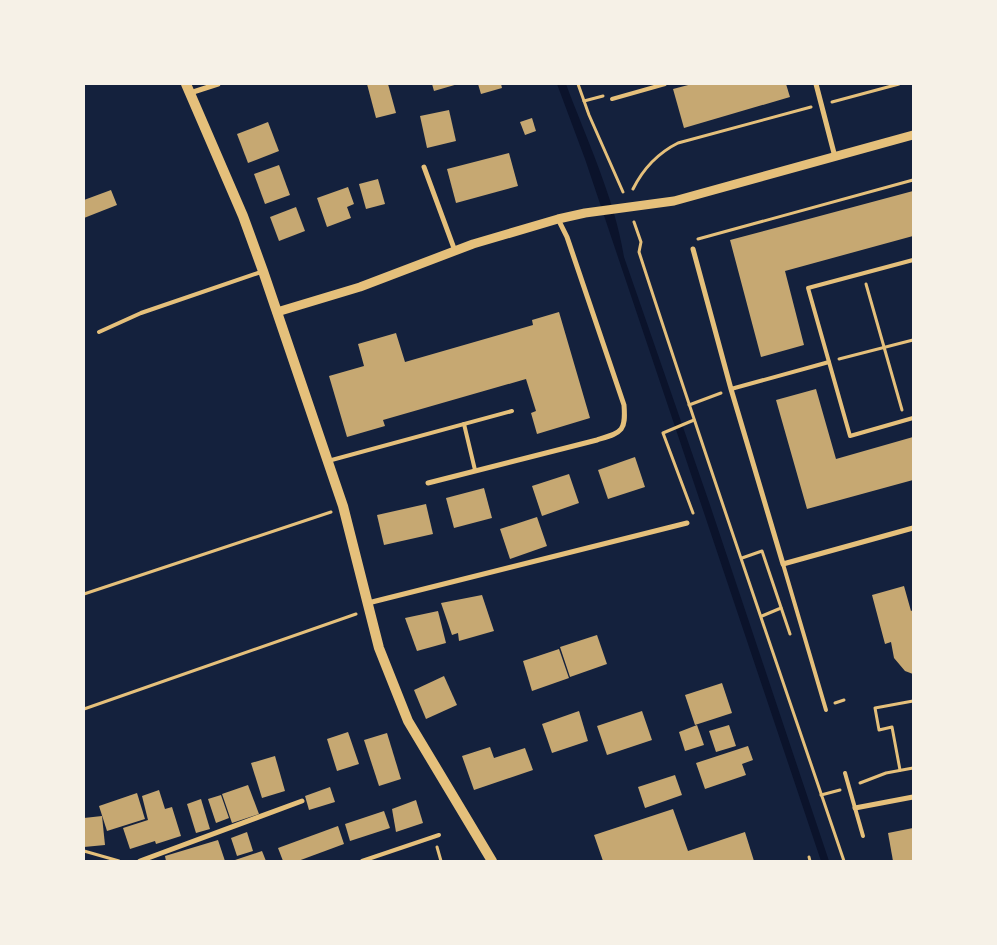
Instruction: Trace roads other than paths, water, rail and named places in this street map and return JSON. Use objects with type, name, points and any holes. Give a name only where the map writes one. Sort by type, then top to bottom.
[{"type":"main road","points":[[188,89],[243,216],[328,461],[351,532],[379,648],[408,721],[492,861]]},
{"type":"street","points":[[188,89],[218,84]]},
{"type":"street","points":[[816,84],[835,157]]},
{"type":"street","points":[[277,312],[360,287],[455,251],[558,219],[674,201],[913,136]]},
{"type":"street","points":[[424,167],[455,251]]},
{"type":"street","points":[[428,482],[597,440],[619,433],[623,428],[624,405],[567,237],[558,219]]},
{"type":"street","points":[[693,249],[731,389],[783,564],[913,528]]},
{"type":"street","points":[[367,603],[687,523]]},
{"type":"street","points":[[855,808],[913,796]]},
{"type":"street","points":[[140,861],[302,801]]},
{"type":"lane","points":[[612,99],[664,84]]},
{"type":"lane","points":[[913,260],[808,288],[850,436],[913,418]]},
{"type":"lane","points":[[98,332],[141,313],[263,271]]},
{"type":"lane","points":[[731,389],[829,362]]},
{"type":"lane","points":[[328,461],[512,410]]},
{"type":"lane","points":[[464,424],[475,470]]},
{"type":"lane","points":[[783,564],[826,710]]},
{"type":"lane","points":[[845,773],[863,836]]},
{"type":"lane","points":[[362,861],[439,835]]},
{"type":"water","points":[[557,84],[566,84],[607,191],[620,235],[624,257],[709,502],[829,861],[821,861],[585,159]]}]
